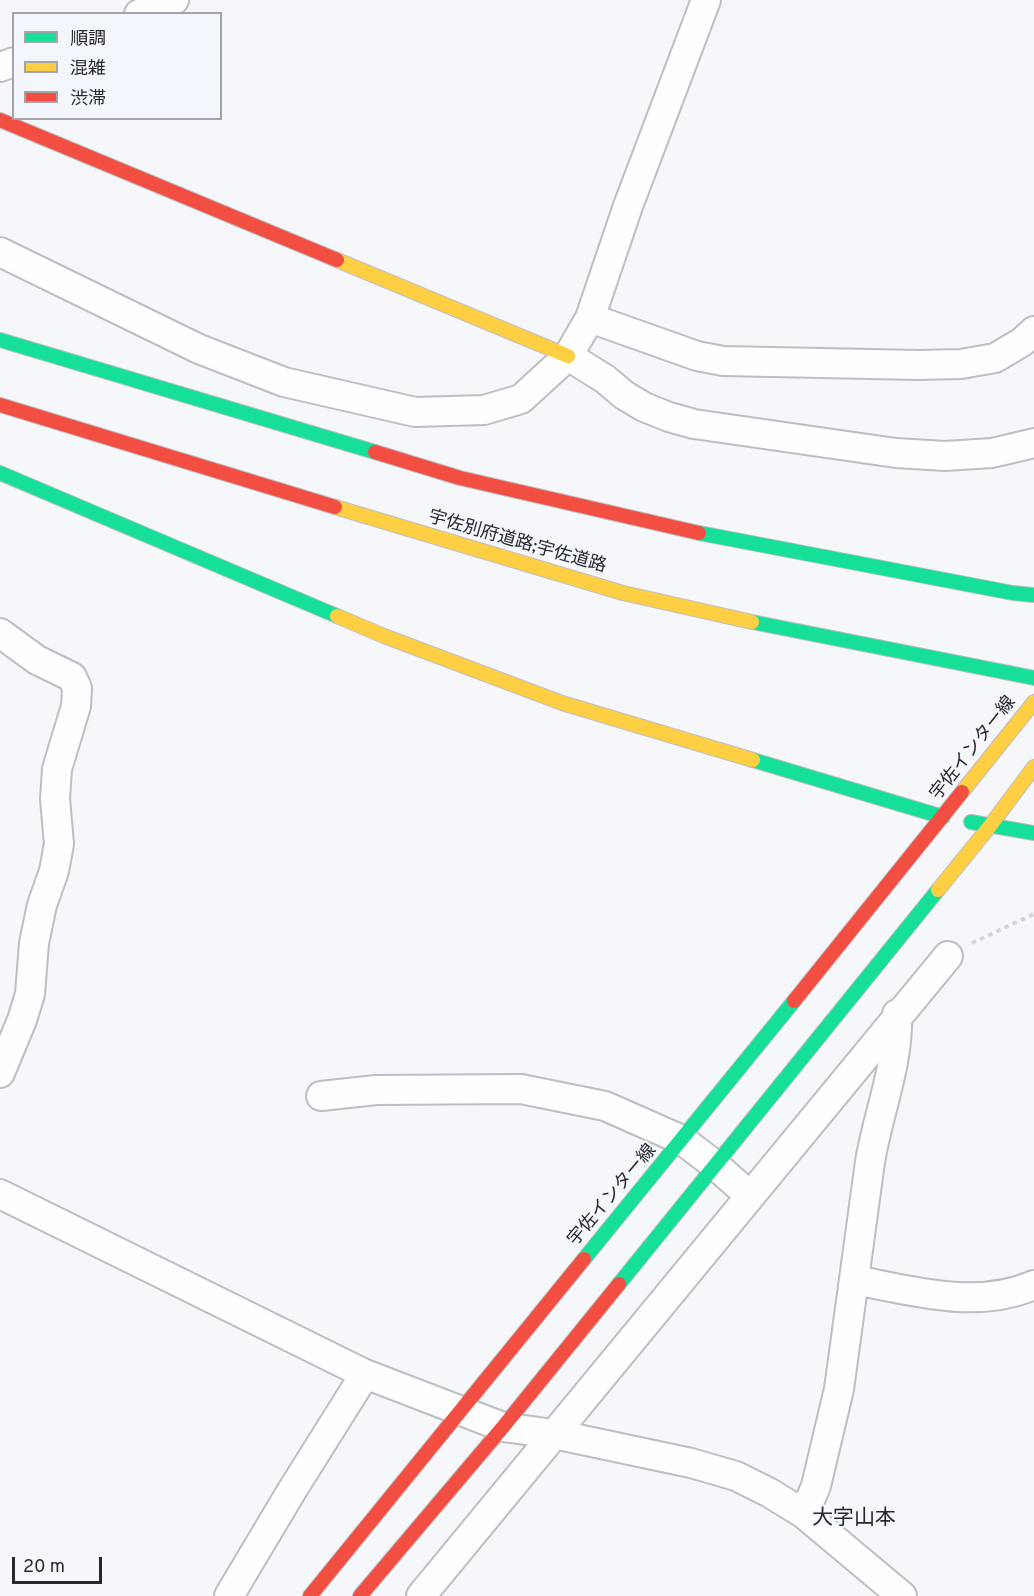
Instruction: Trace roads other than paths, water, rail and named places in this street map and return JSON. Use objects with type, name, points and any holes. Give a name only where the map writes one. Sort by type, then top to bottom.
[{"type":"main road","points":[[0,120],[568,356]]},
{"type":"main road","points":[[0,340],[460,478],[735,541],[1034,595]]},
{"type":"main road","name":"宇佐別府道路;宇佐道路","points":[[0,405],[623,593],[750,622],[1034,678]]},
{"type":"main road","points":[[0,473],[384,636],[562,703],[943,817]]},
{"type":"main road","name":"宇佐インター線","points":[[310,1596],[682,1140],[1034,702]]},
{"type":"main road","points":[[360,1596],[503,1427],[990,826],[1034,767]]},
{"type":"main road","name":"宇佐インター線","points":[[943,817],[1034,833]]},
{"type":"street","points":[[144,12],[174,0]]},
{"type":"street","points":[[0,252],[199,349],[284,382],[415,412],[484,410],[521,399],[568,356],[590,318],[628,206],[706,0]]},
{"type":"street","points":[[590,318],[697,356],[723,361],[961,364],[995,358],[1022,342],[1034,331]]},
{"type":"street","points":[[568,356],[644,407],[694,424],[896,453],[945,456],[992,453],[1034,443]]},
{"type":"street","points":[[0,633],[38,660],[72,677],[77,688],[76,706],[57,769],[55,799],[59,844],[34,943],[30,994],[22,1020],[0,1072]]},
{"type":"street","points":[[421,1596],[897,1014],[948,956]]},
{"type":"street","points":[[804,1514],[816,1486],[834,1413],[875,1133],[898,1038],[897,1014]]},
{"type":"street","points":[[321,1096],[376,1090],[521,1089],[605,1106],[682,1140],[749,1195]]},
{"type":"street","points":[[0,1194],[365,1374],[503,1427],[554,1434],[691,1463],[736,1476],[804,1514],[902,1596]]},
{"type":"street","points":[[855,1280],[951,1298],[978,1298],[1034,1285]]},
{"type":"street","points":[[229,1596],[365,1374]]},
{"type":"district","name":"大字山本","points":[[854,1520]]}]
